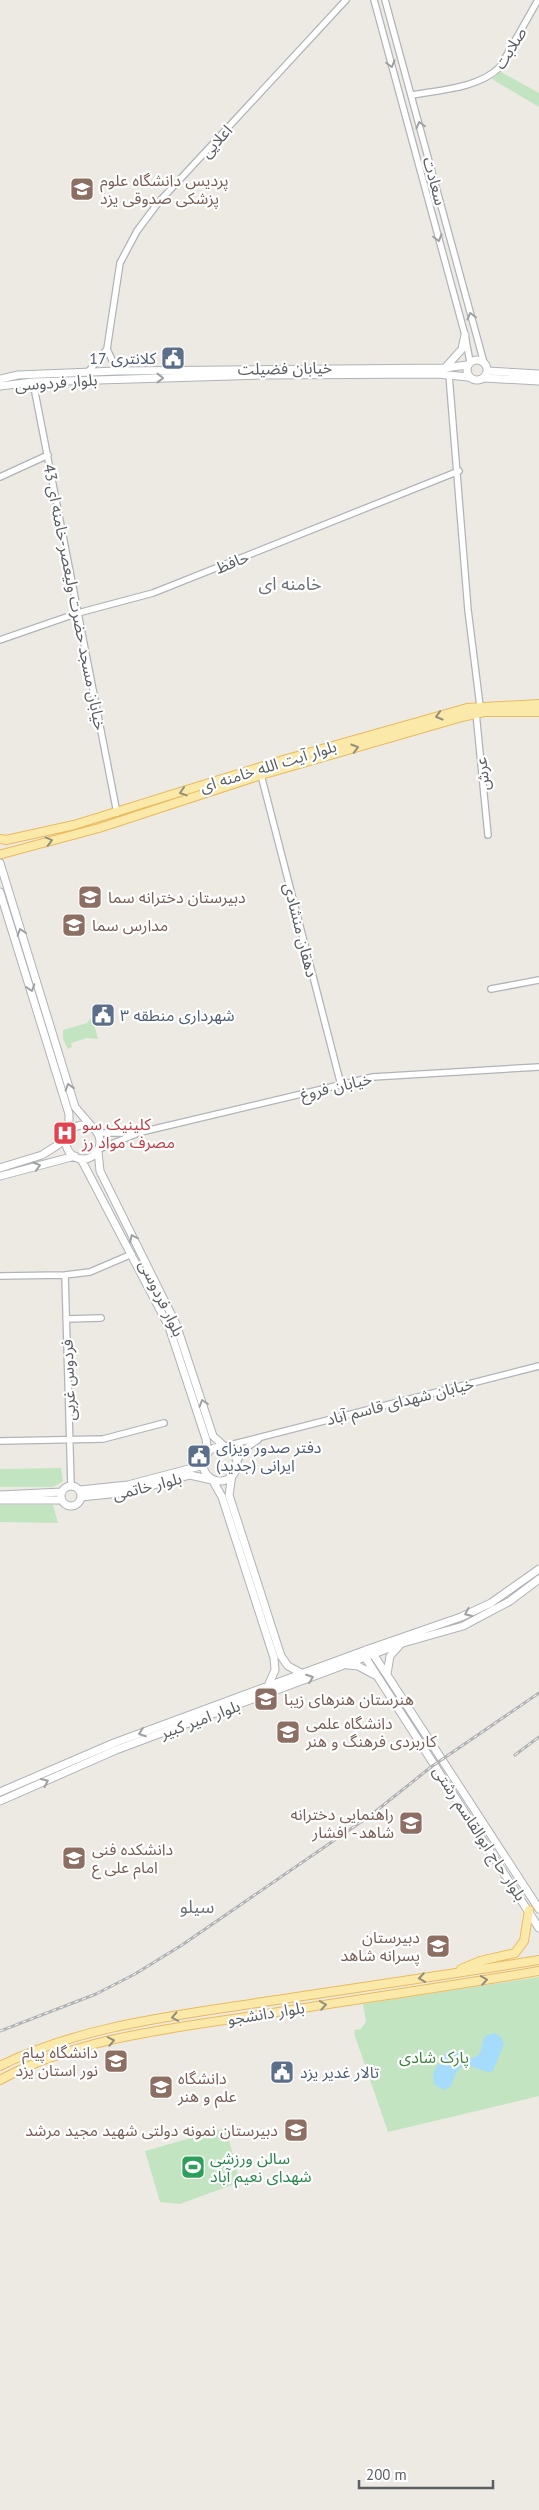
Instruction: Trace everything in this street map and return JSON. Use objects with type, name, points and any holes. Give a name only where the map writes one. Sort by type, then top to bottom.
[{"type":"main road","points":[[444,368],[462,349],[465,335]]},
{"type":"main road","points":[[485,374],[484,363],[479,360],[469,364],[468,377],[475,381],[485,374],[539,374]]},
{"type":"main road","name":"خیابان فضیلت","points":[[112,378],[398,371],[444,368],[469,364]]},
{"type":"main road","name":"خیابان فضیلت","points":[[102,371],[398,371],[468,377]]},
{"type":"main road","name":"بلوار فردوسی","points":[[0,379],[18,376],[102,371]]},
{"type":"main road","points":[[485,374],[539,380]]},
{"type":"main road","name":"بلوار فردوسی","points":[[0,386],[33,382],[112,378]]},
{"type":"main road","name":"بلوار آیت الله خامنه ای","points":[[0,839],[6,840],[74,826],[282,760],[478,710],[539,704]]},
{"type":"main road","name":"بلوار آیت الله خامنه ای","points":[[1,858],[19,849],[99,828],[261,775],[478,710],[539,712]]},
{"type":"main road","points":[[18,837],[14,842],[19,849]]},
{"type":"main road","points":[[0,839],[3,846],[1,858],[75,1107],[96,1131],[98,1150],[93,1156],[59,1159],[0,1176]]},
{"type":"main road","points":[[0,892],[70,1119],[68,1136],[70,1152],[78,1158]]},
{"type":"main road","points":[[70,1119],[76,1120],[81,1116]]},
{"type":"main road","points":[[0,1168],[53,1150],[80,1125],[96,1131]]},
{"type":"main road","points":[[53,1150],[58,1153],[59,1159]]},
{"type":"main road","name":"بلوار فردوسی","points":[[98,1150],[100,1171],[176,1324],[213,1436],[225,1446]]},
{"type":"main road","name":"بلوار فردوسی","points":[[78,1158],[91,1175],[175,1343],[206,1439],[208,1453]]},
{"type":"main road","points":[[91,1175],[94,1170],[100,1171]]},
{"type":"main road","points":[[268,1686],[275,1670],[274,1658],[222,1497],[213,1480],[207,1475],[204,1465],[208,1453],[218,1446],[225,1446],[234,1452],[236,1464],[229,1495],[281,1656],[288,1666],[301,1673]]},
{"type":"main road","name":"بلوار خاتمی","points":[[80,1494],[128,1485],[204,1465]]},
{"type":"main road","name":"بلوار خاتمی","points":[[80,1494],[129,1492],[190,1475],[213,1480]]},
{"type":"main road","points":[[213,1480],[222,1481],[232,1475]]},
{"type":"main road","points":[[0,1495],[62,1496],[72,1506],[79,1503],[80,1494],[71,1486],[62,1496],[0,1500]]},
{"type":"main road","points":[[373,1654],[402,1640],[491,1604],[539,1569]]},
{"type":"main road","points":[[387,1675],[390,1656],[402,1640],[463,1626],[510,1601],[539,1579]]},
{"type":"main road","name":"بلوار امیر کبیر","points":[[0,1801],[268,1686],[301,1673],[402,1640]]},
{"type":"main road","name":"بلوار امیر کبیر","points":[[0,1792],[114,1743],[185,1721],[345,1665],[365,1653]]},
{"type":"main road","name":"بلوار حاج ابوالقاسم رشتی","points":[[365,1653],[373,1654],[539,1910]]},
{"type":"main road","name":"بلوار حاج ابوالقاسم رشتی","points":[[365,1653],[379,1678],[530,1910],[539,1928]]},
{"type":"main road","points":[[345,1665],[358,1666],[379,1678]]},
{"type":"main road","points":[[452,1974],[480,1961],[515,1953],[524,1941],[530,1910]]},
{"type":"main road","name":"بلوار دانشجو","points":[[0,2066],[60,2040],[207,2010],[539,1960]]},
{"type":"main road","name":"بلوار دانشجو","points":[[0,2080],[35,2062],[64,2052],[210,2022],[539,1971]]},
{"type":"main road","points":[[224,2008],[227,2020]]},
{"type":"main road","points":[[207,2010],[210,2022]]},
{"type":"street","name":"اعلایی","points":[[107,348],[120,262],[138,230],[158,203],[346,0]]},
{"type":"street","name":"سعادت","points":[[373,0],[465,335],[469,364]]},
{"type":"street","name":"سعادت","points":[[385,0],[484,363]]},
{"type":"street","name":"صلابت","points":[[412,95],[449,89],[494,74],[500,67],[538,0]]},
{"type":"street","points":[[385,43],[396,40]]},
{"type":"street","points":[[468,350],[475,355],[480,347]]},
{"type":"street","points":[[88,372],[107,348],[117,371]]},
{"type":"street","name":"عرش","points":[[449,375],[459,470],[468,610],[488,835]]},
{"type":"street","name":"خیابان مسجد حضرت ولیعصر-خامنه ای 43","points":[[33,382],[117,812]]},
{"type":"street","points":[[0,476],[48,456]]},
{"type":"street","name":"حافظ","points":[[0,640],[78,614],[153,593],[459,470]]},
{"type":"street","name":"دهقان منشادی","points":[[261,775],[341,1084]]},
{"type":"street","points":[[491,989],[539,980]]},
{"type":"street","name":"خیابان فروغ","points":[[98,1150],[138,1133],[373,1077],[539,1068]]},
{"type":"street","name":"خیابان فروغ","points":[[96,1131],[138,1133]]},
{"type":"street","points":[[0,1276],[65,1276],[90,1272],[132,1254]]},
{"type":"street","name":"فردوس غربی","points":[[65,1276],[71,1486]]},
{"type":"street","points":[[66,1319],[101,1318]]},
{"type":"street","name":"خیابان شهدای قاسم آباد","points":[[225,1446],[539,1366]]},
{"type":"street","points":[[0,1441],[103,1439],[164,1423]]},
{"type":"street","points":[[236,1464],[243,1450],[262,1437]]},
{"type":"green space","points":[[501,72],[539,93],[539,107],[492,79]]},
{"type":"green space","points":[[92,1017],[98,1039],[87,1038],[71,1043],[72,1047],[68,1049],[63,1039],[63,1030],[87,1023]]},
{"type":"green space","points":[[61,1468],[63,1481],[53,1487],[0,1487],[0,1469]]},
{"type":"green space","points":[[0,1505],[53,1505],[58,1523],[0,1522]]},
{"type":"green space","name":"پارک شادی","points":[[539,1977],[539,2096],[388,2132],[355,2036],[354,2030],[361,2029],[366,2022],[363,2004]]},
{"type":"green space","name":"سالن ورزشی شهدای نعیم آباد","points":[[226,2128],[240,2182],[180,2204],[160,2202],[145,2151]]},
{"type":"water","points":[[494,2033],[501,2037],[504,2044],[493,2071],[489,2072],[472,2066],[463,2066],[456,2073],[450,2087],[443,2090],[434,2084],[433,2075],[436,2067],[441,2063],[447,2051],[454,2051],[468,2058],[475,2057],[480,2053],[485,2036]]},
{"type":"railway","points":[[0,2031],[96,1994],[135,1974],[182,1945],[371,1815],[431,1767],[539,1693]]},
{"type":"railway","points":[[515,1755],[539,1737]]},
{"type":"place","name":"پردیس دانشگاه علوم پزشکی صدوقی یزد","points":[[82,189]]},
{"type":"place","name":"کلانتری 17","points":[[173,358]]},
{"type":"place","name":"دبیرستان دخترانه سما","points":[[90,897]]},
{"type":"place","name":"مدارس سما","points":[[74,925]]},
{"type":"place","name":"شهرداری منطقه ۳","points":[[103,1015]]},
{"type":"place","name":"کلینیک سو مصرف مواد رز","points":[[65,1133]]},
{"type":"place","name":"دفتر صدور ویزای ایرانی (جدید)","points":[[199,1456]]},
{"type":"place","name":"هنرستان هنرهای زیبا","points":[[266,1699]]},
{"type":"place","name":"دانشگاه علمی کاربردی فرهنگ و هنر","points":[[288,1732]]},
{"type":"place","name":"راهنمایی دخترانه شاهد - افشار","points":[[411,1823]]},
{"type":"place","name":"دانشکده فنی امام علی ع","points":[[74,1858]]},
{"type":"place","name":"دبیرستان پسرانه شاهد","points":[[438,1946]]},
{"type":"place","name":"دانشگاه پیام نور استان یزد","points":[[116,2061]]},
{"type":"place","name":"تالار غدیر یزد","points":[[282,2072]]},
{"type":"place","name":"دانشگاه علم و هنر","points":[[161,2087]]},
{"type":"place","name":"دبیرستان نمونه دولتی شهید مجید مرشد","points":[[296,2130]]},
{"type":"place","name":"سالن ورزشی شهدای نعیم آباد","points":[[193,2167]]},
{"type":"district","name":"خامنه ای","points":[[290,583]]},
{"type":"district","name":"سیلو","points":[[197,1906]]}]
